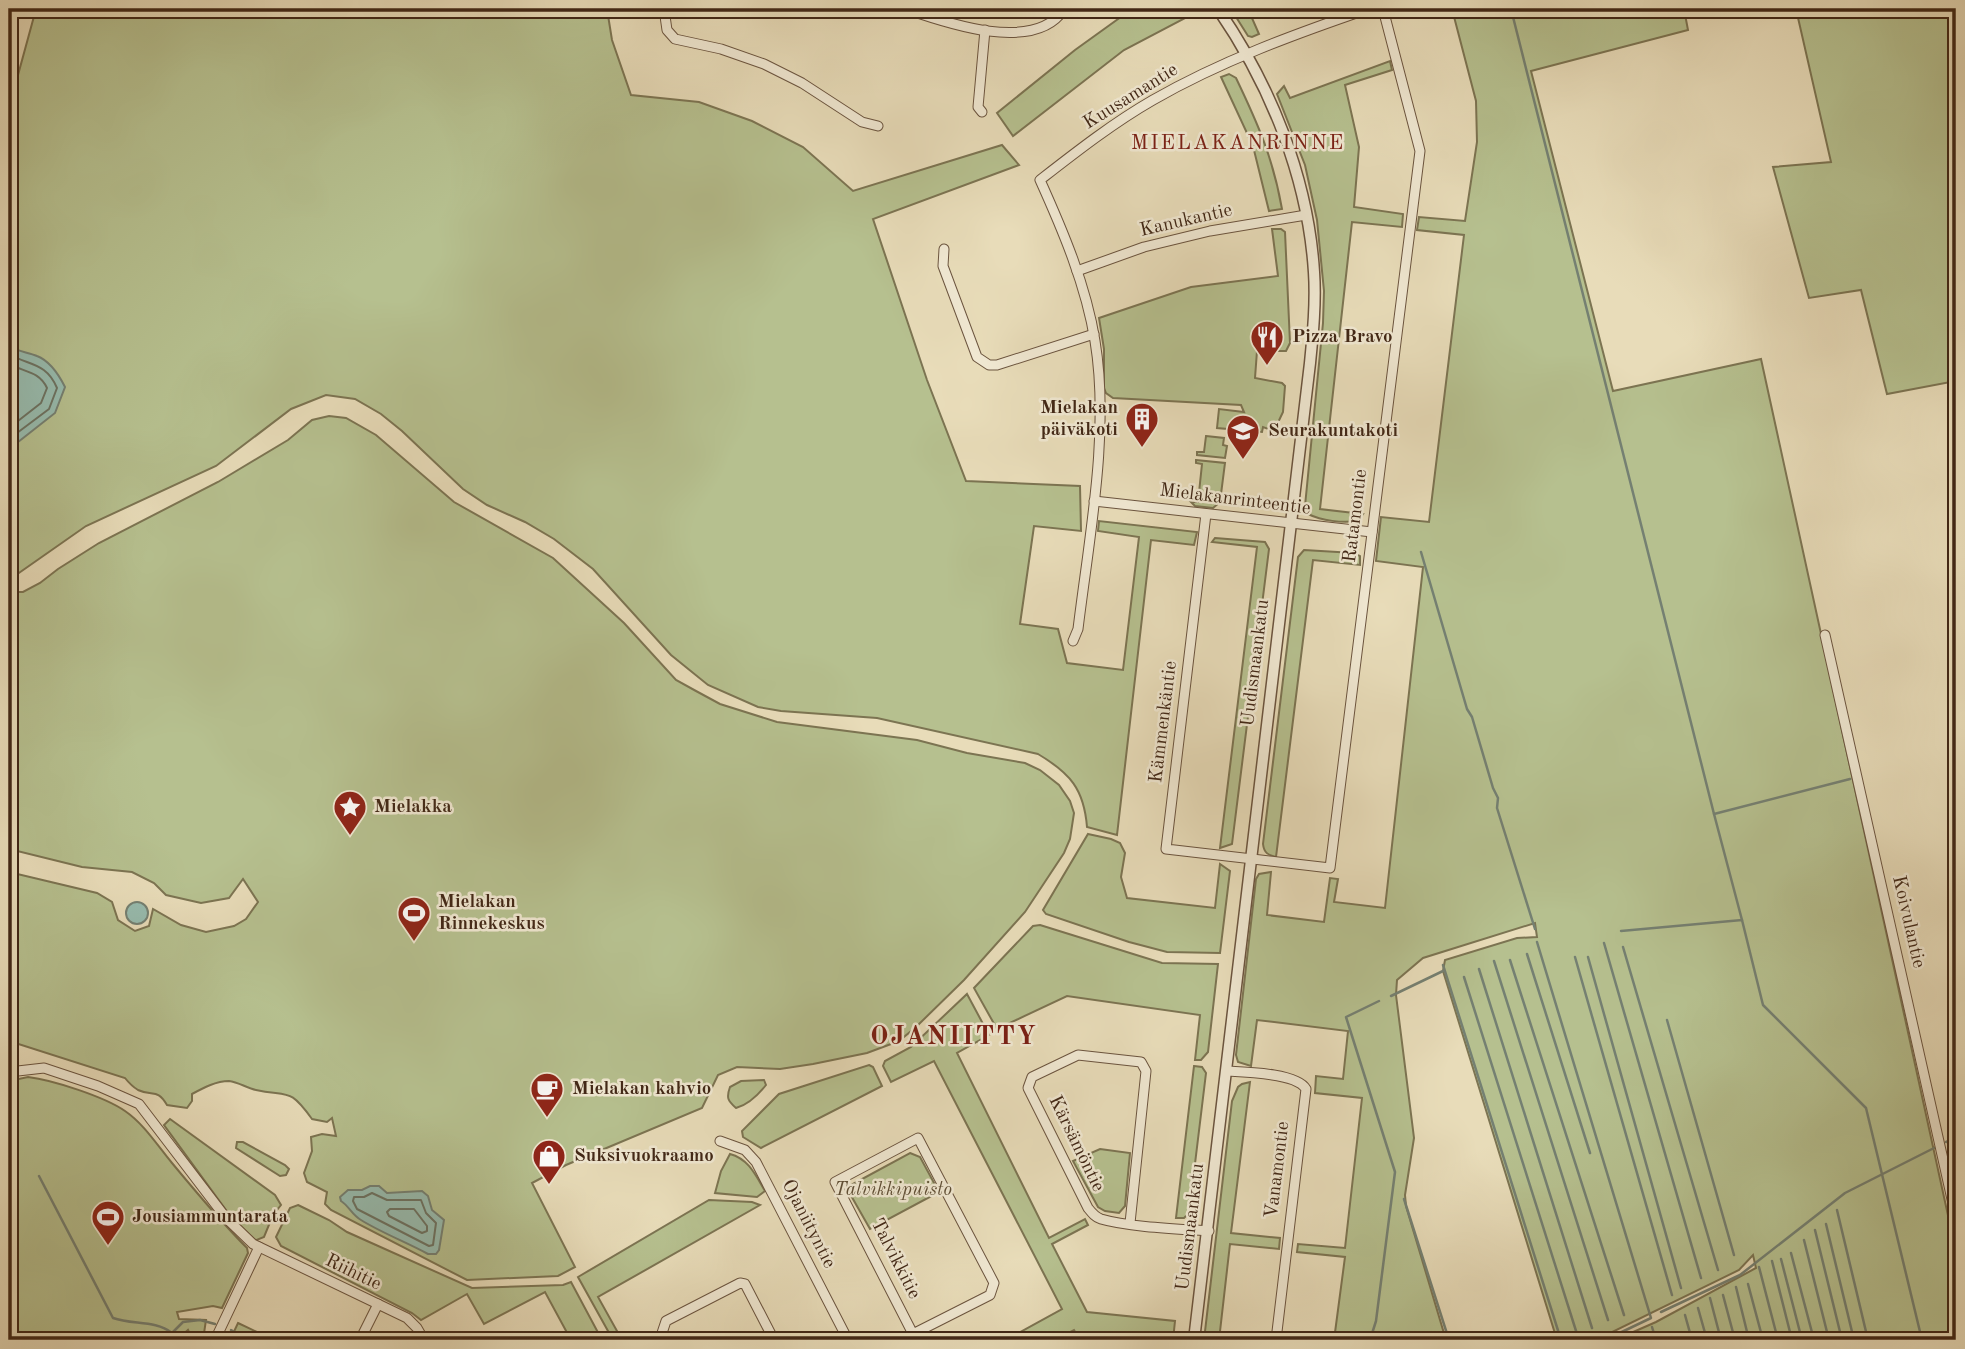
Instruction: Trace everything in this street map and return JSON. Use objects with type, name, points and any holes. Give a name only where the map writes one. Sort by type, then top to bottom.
[{"type":"street","points":[[664,9],[667,30],[675,38],[721,49],[773,68],[802,82],[862,122],[878,126]]},
{"type":"street","points":[[906,9],[934,19],[985,30],[1012,32],[1039,30],[1056,19],[1064,9]]},
{"type":"street","name":"Uudismaankatu","points":[[1194,1340],[1209,1231],[1314,313],[1314,273],[1306,215],[1294,167],[1278,117],[1247,54],[1218,9]]},
{"type":"street","name":"Kuusamantie","points":[[1077,271],[1060,223],[1040,180],[1142,107],[1172,89],[1247,54],[1368,9]]},
{"type":"street","name":"Ratamontie","points":[[1250,859],[1330,868],[1420,151],[1383,9]]},
{"type":"street","points":[[982,112],[978,107],[985,30]]},
{"type":"street","name":"Kanukantie","points":[[1077,271],[1144,247],[1210,231],[1306,215]]},
{"type":"street","points":[[944,249],[943,265],[977,357],[982,363],[997,365],[1094,334]]},
{"type":"street","points":[[1073,641],[1078,629],[1094,501],[1101,400],[1094,334],[1077,271]]},
{"type":"street","name":"Mielakanrinteentie","points":[[1094,501],[1372,532]]},
{"type":"street","name":"Kämmenkäntie","points":[[1206,514],[1166,849],[1250,859]]},
{"type":"street","name":"Koivulantie","points":[[1825,635],[1956,1217]]},
{"type":"street","name":"Kärsämöntie","points":[[1130,1223],[1146,1071],[1141,1062],[1079,1055],[1032,1077],[1028,1088],[1088,1208],[1096,1217],[1130,1223],[1209,1231]]},
{"type":"street","name":"Riihitie","points":[[9,1072],[44,1068],[98,1086],[139,1104],[226,1218],[253,1244],[407,1318],[424,1340]]},
{"type":"street","name":"Vanamontie","points":[[1226,1071],[1292,1079],[1303,1084],[1306,1089],[1276,1340]]},
{"type":"street","name":"Talvikkitie","points":[[901,1340],[913,1334],[990,1295],[994,1283],[918,1138],[835,1181],[913,1334]]},
{"type":"street","name":"Ojaniityntie","points":[[720,1141],[745,1150],[757,1161],[848,1340]]},
{"type":"street","points":[[215,1340],[259,1247]]},
{"type":"street","points":[[666,1340],[662,1333],[667,1321],[740,1283],[745,1284],[774,1340]]},
{"type":"street","points":[[360,1340],[378,1304]]},
{"type":"green space","points":[[36,9],[607,9],[612,40],[631,95],[699,102],[752,121],[803,147],[853,191],[1002,145],[1019,165],[873,219],[927,380],[966,481],[1080,486],[1081,531],[1034,526],[1020,624],[1058,629],[1067,663],[1123,670],[1139,537],[1098,531],[1099,521],[1197,532],[1194,545],[1151,540],[1117,835],[1087,827],[1083,802],[1073,783],[1059,768],[1038,754],[877,718],[758,707],[708,685],[671,655],[593,569],[554,539],[487,505],[463,489],[402,431],[381,414],[355,399],[326,395],[291,409],[216,466],[86,526],[16,575],[9,574],[9,108]]},
{"type":"green space","points":[[1132,9],[1186,9],[1191,15],[1124,50],[1013,136],[997,113],[1075,50]]},
{"type":"green space","points":[[1231,9],[1248,9],[1259,34],[1248,36]]},
{"type":"green space","points":[[1452,9],[1684,9],[1688,30],[1531,71],[1613,391],[1761,359],[1956,1252],[1956,1340],[1615,1340],[1656,1322],[1756,1268],[1753,1255],[1739,1270],[1596,1340],[1557,1340],[1443,971],[1445,960],[1517,938],[1537,937],[1535,923],[1423,958],[1397,980],[1396,995],[1414,1138],[1405,1195],[1406,1206],[1446,1340],[1334,1340],[1345,1257],[1297,1252],[1298,1244],[1345,1248],[1362,1098],[1315,1093],[1316,1076],[1343,1079],[1348,1031],[1257,1020],[1251,1066],[1238,1062],[1236,1055],[1256,879],[1259,874],[1271,872],[1267,915],[1324,922],[1330,878],[1338,879],[1334,902],[1385,908],[1423,567],[1376,561],[1381,517],[1429,522],[1464,235],[1417,230],[1419,217],[1465,221],[1477,142],[1476,101]]},
{"type":"green space","points":[[1796,9],[1956,9],[1956,381],[1887,394],[1861,290],[1809,298],[1773,167],[1831,162]]},
{"type":"green space","points":[[1390,61],[1392,70],[1345,85],[1359,147],[1354,207],[1403,214],[1402,227],[1352,222],[1320,509],[1363,514],[1358,521],[1332,521],[1308,514],[1305,506],[1324,291],[1317,220],[1305,165],[1277,94],[1284,86],[1290,98]]},
{"type":"green space","points":[[1229,74],[1236,78],[1258,126],[1274,173],[1282,209],[1269,211],[1253,146],[1221,77]]},
{"type":"green space","points":[[1272,229],[1285,232],[1290,343],[1286,351],[1257,351],[1255,378],[1282,383],[1285,386],[1283,412],[1274,431],[1263,427],[1262,432],[1217,428],[1219,409],[1244,412],[1241,405],[1113,398],[1106,393],[1099,318],[1191,287],[1278,276]]},
{"type":"green space","points":[[329,416],[346,418],[376,435],[454,502],[553,558],[624,623],[676,680],[720,704],[777,722],[917,740],[967,753],[1025,763],[1040,770],[1059,785],[1070,801],[1074,813],[1070,839],[1064,853],[1025,912],[964,980],[899,1041],[867,1053],[813,1064],[780,1069],[737,1067],[718,1075],[702,1108],[566,1165],[532,1183],[575,1267],[558,1276],[467,1280],[331,1210],[325,1204],[327,1192],[307,1182],[304,1173],[312,1151],[311,1137],[322,1134],[336,1136],[332,1118],[327,1122],[312,1119],[298,1102],[288,1095],[224,1081],[192,1094],[192,1101],[187,1108],[167,1105],[160,1096],[138,1090],[125,1078],[9,1041],[9,872],[97,893],[112,902],[118,920],[135,931],[149,926],[153,909],[181,925],[206,932],[234,926],[246,919],[258,902],[243,879],[229,898],[201,903],[166,895],[154,883],[132,872],[82,867],[9,849],[9,592],[23,592],[40,583],[99,543],[218,482],[288,440],[312,420]]},
{"type":"green space","points":[[1206,436],[1224,438],[1223,445],[1227,446],[1225,458],[1197,455],[1197,452],[1204,452]]},
{"type":"green space","points":[[1196,460],[1225,463],[1220,502],[1213,508],[1195,506],[1191,502],[1198,502],[1202,464],[1196,463]]},
{"type":"green space","points":[[1215,538],[1265,542],[1269,549],[1232,844],[1220,848],[1257,547],[1212,542]]},
{"type":"green space","points":[[1304,550],[1354,553],[1360,556],[1360,565],[1313,560],[1276,857],[1264,850],[1263,844],[1298,557]]},
{"type":"green space","points":[[1088,834],[1120,843],[1125,853],[1121,877],[1127,898],[1215,908],[1220,864],[1230,871],[1220,953],[1167,952],[1046,914],[1043,910]]},
{"type":"green space","points":[[1040,925],[1162,963],[1218,964],[1208,1052],[1201,1060],[1195,1060],[1200,1015],[1067,996],[997,1029],[974,988],[1033,926]]},
{"type":"green space","points":[[967,994],[989,1035],[957,1053],[1049,1238],[1085,1219],[1088,1225],[1052,1244],[1087,1312],[1175,1321],[1173,1340],[1080,1340],[1074,1330],[1055,1340],[1006,1340],[1062,1309],[934,1061],[891,1082],[883,1066],[885,1061],[911,1047]]},
{"type":"green space","points":[[869,1065],[873,1067],[882,1086],[761,1148],[743,1137],[742,1131],[779,1094]]},
{"type":"green space","points":[[1194,1066],[1202,1067],[1206,1073],[1189,1213],[1184,1218],[1176,1218]]},
{"type":"green space","points":[[28,1077],[92,1095],[132,1116],[247,1248],[248,1253],[222,1308],[213,1306],[177,1312],[179,1319],[206,1320],[203,1340],[193,1340],[188,1330],[177,1340],[9,1340],[9,1081]]},
{"type":"green space","points":[[764,1080],[766,1085],[744,1105],[736,1108],[730,1101],[730,1087],[741,1081]]},
{"type":"green space","points":[[1250,1082],[1231,1233],[1280,1238],[1279,1249],[1230,1244],[1219,1340],[1204,1340],[1232,1101],[1238,1087]]},
{"type":"green space","points":[[170,1119],[275,1195],[281,1205],[273,1215],[264,1237],[254,1241],[237,1225],[164,1125]]},
{"type":"green space","points":[[237,1142],[243,1142],[285,1165],[289,1169],[286,1175],[280,1176],[236,1148]]},
{"type":"green space","points":[[1100,1149],[1130,1153],[1125,1206],[1119,1213],[1098,1207],[1073,1161]]},
{"type":"green space","name":"Talvikkipuisto","points":[[910,1153],[920,1157],[939,1192],[870,1229],[849,1192],[851,1185]]},
{"type":"green space","points":[[730,1154],[747,1164],[765,1191],[757,1197],[715,1193],[721,1171]]},
{"type":"green space","points":[[709,1200],[752,1202],[760,1205],[598,1297],[622,1340],[613,1340],[578,1277]]},
{"type":"green space","points":[[298,1205],[347,1232],[472,1288],[563,1285],[571,1282],[602,1340],[571,1340],[545,1292],[484,1324],[467,1294],[421,1320],[281,1246],[276,1237],[290,1208]]},
{"type":"green space","points":[[238,1323],[274,1340],[230,1340]]},
{"type":"water","points":[[9,346],[46,361],[65,387],[55,413],[13,446],[9,446]]},
{"type":"water","points":[[133,902],[141,902],[148,909],[148,917],[141,924],[133,924],[126,917],[126,909]]},
{"type":"water","points":[[379,1186],[387,1193],[422,1191],[428,1196],[432,1210],[444,1220],[436,1254],[428,1254],[369,1225],[341,1201],[340,1197],[348,1190],[362,1190]]},
{"type":"waterway","points":[[1511,9],[1714,814]]},
{"type":"waterway","points":[[1954,9],[1956,14]]},
{"type":"waterway","points":[[1421,552],[1467,709],[1498,798],[1497,808],[1535,929]]},
{"type":"waterway","points":[[1742,920],[1714,814],[1850,779]]},
{"type":"waterway","points":[[1621,931],[1742,920],[1763,1005],[1866,1108],[1922,1340]]},
{"type":"waterway","points":[[1537,942],[1651,1318],[1605,1340]]},
{"type":"waterway","points":[[1604,943],[1701,1278]]},
{"type":"waterway","points":[[1623,947],[1718,1270]]},
{"type":"waterway","points":[[1527,954],[1590,1153]]},
{"type":"waterway","points":[[1575,957],[1672,1295]]},
{"type":"waterway","points":[[1588,957],[1681,1288]]},
{"type":"waterway","points":[[1510,960],[1624,1315]]},
{"type":"waterway","points":[[1494,961],[1608,1320]]},
{"type":"waterway","points":[[1443,965],[1561,1340]]},
{"type":"waterway","points":[[1479,969],[1592,1328]]},
{"type":"waterway","points":[[1391,996],[1443,971]]},
{"type":"waterway","points":[[1464,977],[1577,1334]]},
{"type":"waterway","points":[[1370,1340],[1376,1321],[1395,1172],[1346,1017],[1379,1001]]},
{"type":"waterway","points":[[1667,1020],[1734,1255]]},
{"type":"waterway","points":[[1946,1142],[1956,1138]]},
{"type":"waterway","points":[[1661,1312],[1740,1275],[1845,1193],[1936,1147]]},
{"type":"waterway","points":[[39,1176],[113,1318],[151,1324],[172,1333]]},
{"type":"waterway","points":[[1404,1199],[1449,1340]]},
{"type":"waterway","points":[[1837,1210],[1868,1340]]},
{"type":"waterway","points":[[1826,1224],[1854,1340]]},
{"type":"waterway","points":[[1815,1230],[1842,1340]]},
{"type":"waterway","points":[[1804,1240],[1829,1340]]},
{"type":"waterway","points":[[1791,1253],[1814,1340]]},
{"type":"waterway","points":[[1781,1259],[1802,1340]]},
{"type":"waterway","points":[[1772,1261],[1792,1340]]},
{"type":"waterway","points":[[1759,1267],[1778,1340]]},
{"type":"waterway","points":[[1748,1284],[1763,1340]]},
{"type":"waterway","points":[[1736,1287],[1749,1340]]},
{"type":"waterway","points":[[1723,1295],[1735,1340]]},
{"type":"waterway","points":[[1710,1298],[1721,1340]]},
{"type":"waterway","points":[[1698,1308],[1707,1340]]},
{"type":"waterway","points":[[1685,1315],[1692,1340]]},
{"type":"waterway","points":[[160,1340],[183,1322],[200,1320],[215,1324]]},
{"type":"waterway","points":[[1652,1327],[1656,1340]]},
{"type":"waterway","points":[[231,1330],[249,1340]]},
{"type":"place","name":"Pizza Bravo","points":[[1267,367]]},
{"type":"place","name":"Mielakan päiväkoti","points":[[1142,449]]},
{"type":"place","name":"Seurakuntakoti","points":[[1243,461]]},
{"type":"place","name":"Mielakka","points":[[350,837]]},
{"type":"place","name":"Mielakan Rinnekeskus","points":[[414,943]]},
{"type":"place","name":"Mielakan kahvio","points":[[547,1119]]},
{"type":"place","name":"Suksivuokraamo","points":[[549,1186]]},
{"type":"place","name":"Jousiammuntarata","points":[[108,1247]]},
{"type":"district","name":"MIELAKANRINNE","points":[[1238,143]]},
{"type":"district","name":"OJANIITTY","points":[[954,1037]]}]
